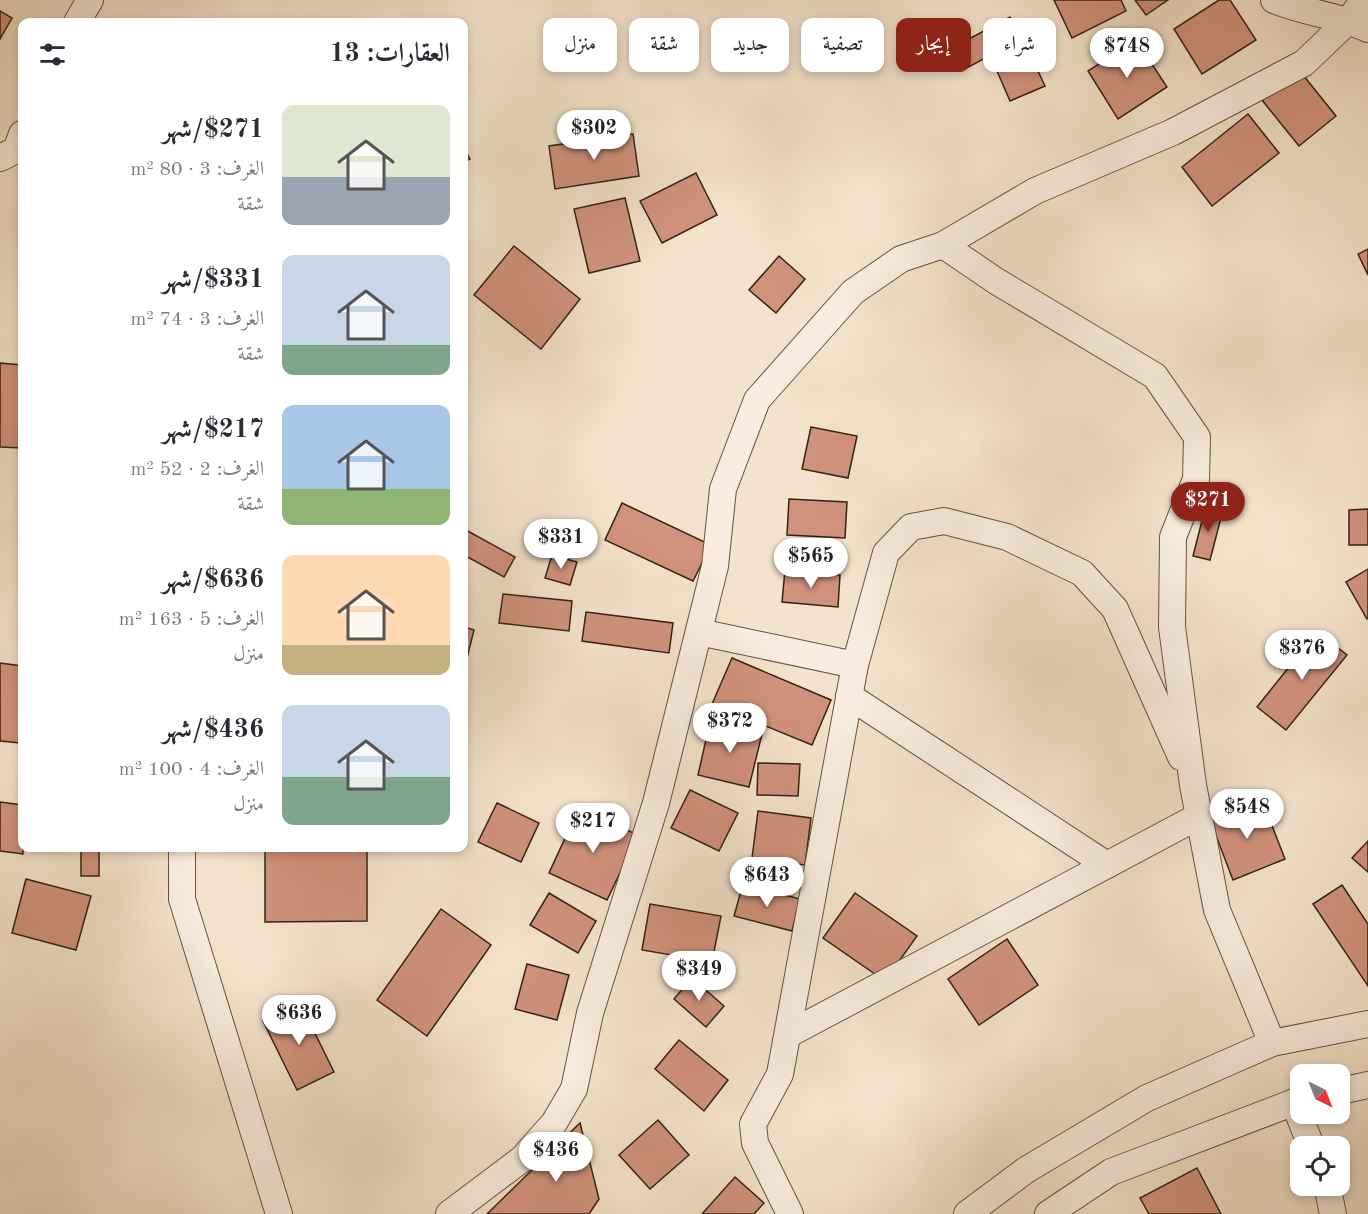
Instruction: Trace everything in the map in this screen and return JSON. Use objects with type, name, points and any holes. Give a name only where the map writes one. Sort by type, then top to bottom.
[{"type":"street","points":[[79,18],[90,0]]},
{"type":"street","points":[[1274,0],[1293,8],[1359,25]]},
{"type":"street","points":[[449,1214],[522,1159],[554,1123],[574,1089],[590,1013],[656,803],[699,632],[715,566],[723,489],[757,400],[853,292],[901,259],[944,245],[1035,191],[1173,132],[1304,63],[1359,25],[1364,0]]},
{"type":"street","points":[[944,245],[996,281],[1155,376],[1197,438],[1196,479],[1173,537],[1172,627],[1193,785],[1217,910],[1272,1043]]},
{"type":"street","points":[[790,1214],[755,1143],[753,1124],[780,1074],[855,665],[886,553],[911,527],[944,522],[1007,537],[1082,573],[1115,609],[1193,785]]},
{"type":"street","points":[[699,632],[855,665]]},
{"type":"street","points":[[849,696],[1107,865]]},
{"type":"street","points":[[789,1034],[1199,816]]},
{"type":"street","points":[[182,852],[182,899],[279,1214]]},
{"type":"street","points":[[968,1214],[1026,1170],[1147,1098],[1272,1043],[1368,1024]]},
{"type":"street","points":[[1350,1089],[1368,1085]]},
{"type":"street","points":[[1048,1214],[1111,1172],[1290,1104]]},
{"type":"street","points":[[1329,1196],[1333,1214]]},
{"type":"building","points":[[1054,0],[1121,0],[1126,11],[1072,38]]},
{"type":"building","points":[[1135,0],[1168,0],[1146,15]]},
{"type":"building","points":[[1219,0],[1230,0],[1256,40],[1202,74],[1174,29]]},
{"type":"building","points":[[0,11],[12,18],[0,39]]},
{"type":"building","points":[[983,31],[983,59],[971,66],[971,38]]},
{"type":"building","points":[[1136,40],[1167,87],[1118,119],[1088,71]]},
{"type":"building","points":[[1299,70],[1336,116],[1299,146],[1262,100]]},
{"type":"building","points":[[997,72],[1038,72],[1045,86],[1010,101]]},
{"type":"building","points":[[1248,114],[1279,153],[1212,206],[1182,167]]},
{"type":"building","points":[[633,134],[639,176],[555,189],[549,146]]},
{"type":"building","points":[[696,173],[717,215],[662,243],[640,201]]},
{"type":"building","points":[[625,198],[640,261],[589,273],[574,209]]},
{"type":"building","points":[[514,246],[580,299],[541,349],[474,295]]},
{"type":"building","points":[[1368,249],[1368,275],[1358,254]]},
{"type":"building","points":[[779,256],[805,279],[776,313],[749,290]]},
{"type":"building","points":[[0,363],[18,365],[18,448],[0,447]]},
{"type":"building","points":[[811,427],[857,436],[848,478],[802,469]]},
{"type":"building","points":[[789,499],[847,502],[845,538],[787,535]]},
{"type":"building","points":[[622,503],[711,545],[693,581],[605,540]]},
{"type":"building","points":[[1206,505],[1223,510],[1210,560],[1193,556]]},
{"type":"building","points":[[1368,509],[1368,545],[1349,545],[1349,510]]},
{"type":"building","points":[[468,531],[515,557],[504,577],[468,557]]},
{"type":"building","points":[[552,555],[577,562],[570,585],[545,578]]},
{"type":"building","points":[[1368,569],[1368,618],[1367,619],[1346,582]]},
{"type":"building","points":[[785,570],[840,575],[838,607],[782,602]]},
{"type":"building","points":[[503,594],[572,601],[569,631],[499,623]]},
{"type":"building","points":[[586,612],[673,623],[669,653],[582,641]]},
{"type":"building","points":[[468,628],[474,630],[468,654]]},
{"type":"building","points":[[1317,632],[1347,655],[1286,730],[1257,707]]},
{"type":"building","points":[[732,658],[831,700],[812,745],[712,704]]},
{"type":"building","points":[[0,663],[18,665],[18,743],[0,741]]},
{"type":"building","points":[[710,722],[762,734],[749,787],[698,775]]},
{"type":"building","points":[[758,763],[800,764],[798,796],[757,795]]},
{"type":"building","points":[[690,790],[738,813],[719,851],[671,828]]},
{"type":"building","points":[[1262,800],[1285,859],[1233,880],[1210,820]]},
{"type":"building","points":[[0,802],[18,804],[18,852],[23,852],[23,854],[0,851]]},
{"type":"building","points":[[497,803],[539,823],[521,862],[478,842]]},
{"type":"building","points":[[579,808],[638,835],[607,900],[549,873]]},
{"type":"building","points":[[758,811],[811,818],[805,865],[752,858]]},
{"type":"building","points":[[1368,841],[1368,872],[1352,858]]},
{"type":"building","points":[[81,852],[99,852],[99,876],[81,876]]},
{"type":"building","points":[[265,852],[367,852],[367,921],[265,922]]},
{"type":"building","points":[[26,879],[91,896],[76,950],[12,933]]},
{"type":"building","points":[[743,884],[800,899],[792,931],[734,916]]},
{"type":"building","points":[[1342,885],[1368,924],[1368,986],[1313,904]]},
{"type":"building","points":[[549,893],[596,921],[578,953],[530,925]]},
{"type":"building","points":[[855,893],[917,936],[885,981],[823,938]]},
{"type":"building","points":[[650,904],[721,916],[712,962],[642,950]]},
{"type":"building","points":[[441,909],[491,945],[427,1036],[377,1000]]},
{"type":"building","points":[[1007,939],[1038,985],[979,1025],[948,979]]},
{"type":"building","points":[[527,964],[569,975],[557,1020],[515,1009]]},
{"type":"building","points":[[692,978],[724,1006],[706,1027],[674,999]]},
{"type":"building","points":[[300,1003],[334,1072],[297,1090],[263,1021]]},
{"type":"building","points":[[679,1040],[728,1080],[704,1111],[655,1069]]},
{"type":"building","points":[[658,1120],[689,1155],[650,1189],[619,1155]]},
{"type":"building","points":[[580,1123],[599,1199],[589,1214],[487,1214]]},
{"type":"building","points":[[1197,1168],[1221,1214],[1149,1214],[1140,1198]]},
{"type":"building","points":[[735,1177],[764,1203],[754,1214],[702,1214]]}]
